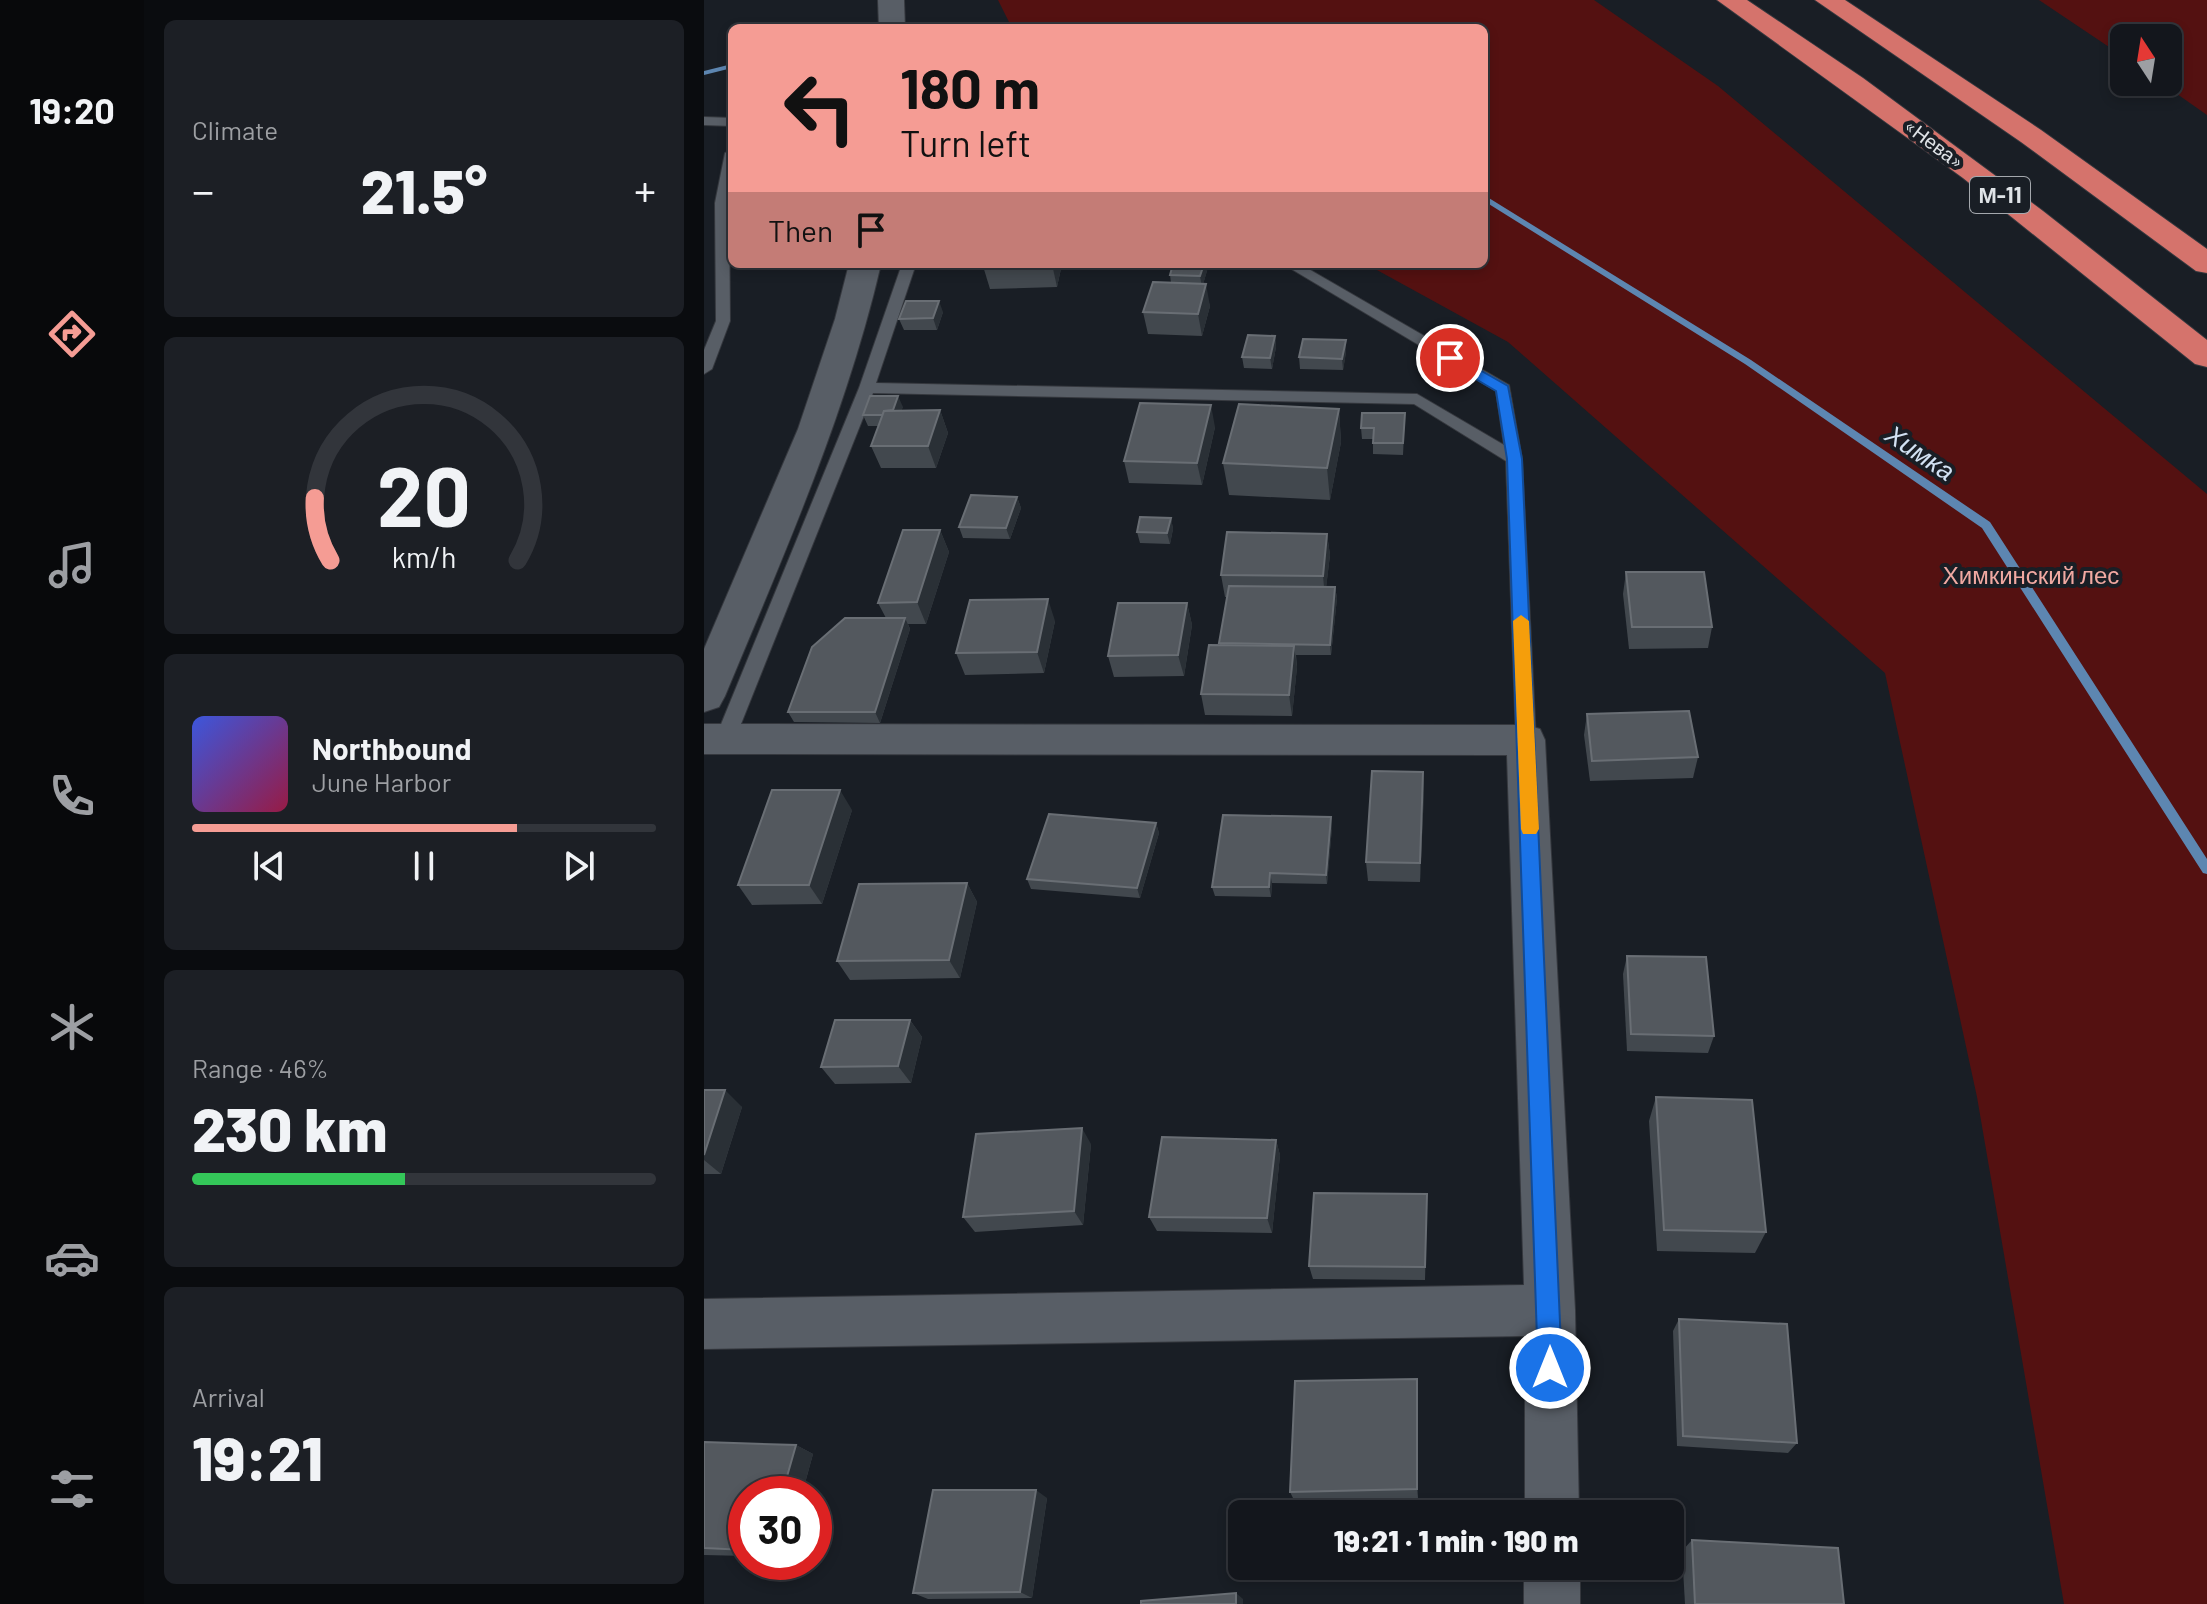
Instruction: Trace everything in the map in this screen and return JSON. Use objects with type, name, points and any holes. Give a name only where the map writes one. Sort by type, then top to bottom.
[{"type":"highway","name":"«Нева»","points":[[1730,0],[1952,157],[2207,357]]},
{"type":"highway","name":"М-11","points":[[1828,0],[2031,136],[2207,264]]},
{"type":"street","points":[[891,0],[892,24]]},
{"type":"street","points":[[709,675],[780,516],[838,360],[857,304],[864,268]]},
{"type":"street","points":[[714,739],[1526,740],[1550,1310],[1552,1500]]},
{"type":"street","points":[[704,1324],[1550,1310]]},
{"type":"street","points":[[1552,1580],[1552,1604]]},
{"type":"lane","points":[[704,121],[728,122]]},
{"type":"lane","points":[[704,369],[723,321],[722,203],[728,173]]},
{"type":"lane","points":[[714,739],[867,388],[908,268]]},
{"type":"lane","points":[[1297,268],[1503,389],[1514,459],[1526,740]]},
{"type":"lane","points":[[867,388],[1417,399],[1514,459]]},
{"type":"green space","name":"Химкинский лес","points":[[998,0],[1594,0],[1718,86],[2207,494],[2207,1604],[2064,1604],[1977,1097],[1885,673],[1508,342],[1373,268],[1488,268],[1488,24],[1010,24]]},
{"type":"green space","points":[[2039,0],[2207,0],[2207,115],[2180,96],[2182,24],[2110,24],[2110,48]]},
{"type":"building","points":[[1172,268],[1203,268],[1200,276],[1170,275]]},
{"type":"building","points":[[1153,282],[1206,284],[1198,314],[1143,312]]},
{"type":"building","points":[[906,301],[939,301],[933,318],[899,319]]},
{"type":"building","points":[[1248,335],[1275,336],[1270,358],[1242,357]]},
{"type":"building","points":[[1303,339],[1346,340],[1342,359],[1299,357]]},
{"type":"building","points":[[870,396],[898,396],[893,410],[884,411],[883,415],[863,415]]},
{"type":"building","points":[[1140,403],[1211,405],[1197,463],[1124,461]]},
{"type":"building","points":[[1239,404],[1339,409],[1327,468],[1223,463]]},
{"type":"building","points":[[940,410],[928,446],[871,446],[884,411]]},
{"type":"building","points":[[1362,413],[1405,413],[1403,443],[1373,443],[1374,428],[1361,428]]},
{"type":"building","points":[[971,495],[1017,497],[1006,528],[959,527]]},
{"type":"building","points":[[1140,517],[1171,518],[1167,533],[1137,532]]},
{"type":"building","points":[[903,530],[940,530],[917,602],[878,603]]},
{"type":"building","points":[[1227,532],[1327,534],[1323,576],[1221,575]]},
{"type":"building","points":[[1626,572],[1704,572],[1712,627],[1632,627]]},
{"type":"building","points":[[1229,586],[1335,587],[1330,645],[1219,643]]},
{"type":"building","points":[[1048,599],[1037,652],[956,653],[970,600]]},
{"type":"building","points":[[1118,603],[1187,603],[1178,655],[1108,656]]},
{"type":"building","points":[[845,618],[905,618],[875,712],[788,712],[812,647]]},
{"type":"building","points":[[1209,645],[1294,646],[1289,695],[1201,694]]},
{"type":"building","points":[[1689,711],[1698,757],[1592,761],[1587,714]]},
{"type":"building","points":[[1372,771],[1423,772],[1420,863],[1366,862]]},
{"type":"building","points":[[772,790],[840,790],[809,885],[738,885]]},
{"type":"building","points":[[1049,814],[1156,823],[1137,888],[1027,879]]},
{"type":"building","points":[[1223,815],[1331,817],[1326,875],[1270,873],[1269,887],[1212,887]]},
{"type":"building","points":[[967,883],[949,960],[837,961],[859,884]]},
{"type":"building","points":[[1627,956],[1706,957],[1714,1036],[1631,1034]]},
{"type":"building","points":[[835,1020],[910,1020],[898,1066],[821,1067]]},
{"type":"building","points":[[704,1090],[725,1090],[704,1155]]},
{"type":"building","points":[[1656,1097],[1752,1100],[1766,1232],[1664,1230]]},
{"type":"building","points":[[1082,1128],[1074,1211],[963,1217],[976,1134]]},
{"type":"building","points":[[1162,1137],[1276,1140],[1267,1218],[1149,1217]]},
{"type":"building","points":[[1314,1193],[1427,1194],[1425,1267],[1309,1266]]},
{"type":"building","points":[[1679,1319],[1787,1324],[1797,1443],[1683,1436]]},
{"type":"building","points":[[1417,1379],[1417,1489],[1290,1492],[1295,1381]]},
{"type":"building","points":[[704,1442],[796,1445],[787,1476],[728,1476],[728,1549],[704,1548]]},
{"type":"building","points":[[933,1490],[1036,1490],[1020,1592],[913,1593]]},
{"type":"building","points":[[1692,1540],[1838,1548],[1844,1604],[1695,1604]]},
{"type":"building","points":[[1236,1593],[1236,1604],[1141,1604],[1141,1601]]},
{"type":"waterway","name":"Химка","points":[[704,73],[728,67]]},
{"type":"waterway","name":"Химка","points":[[1488,200],[1748,362],[1986,525],[2207,869]]},
{"type":"slow traffic","points":[[1521,621],[1530,829]]},
{"type":"route","points":[[1450,358],[1503,389],[1514,459],[1550,1368]]}]
